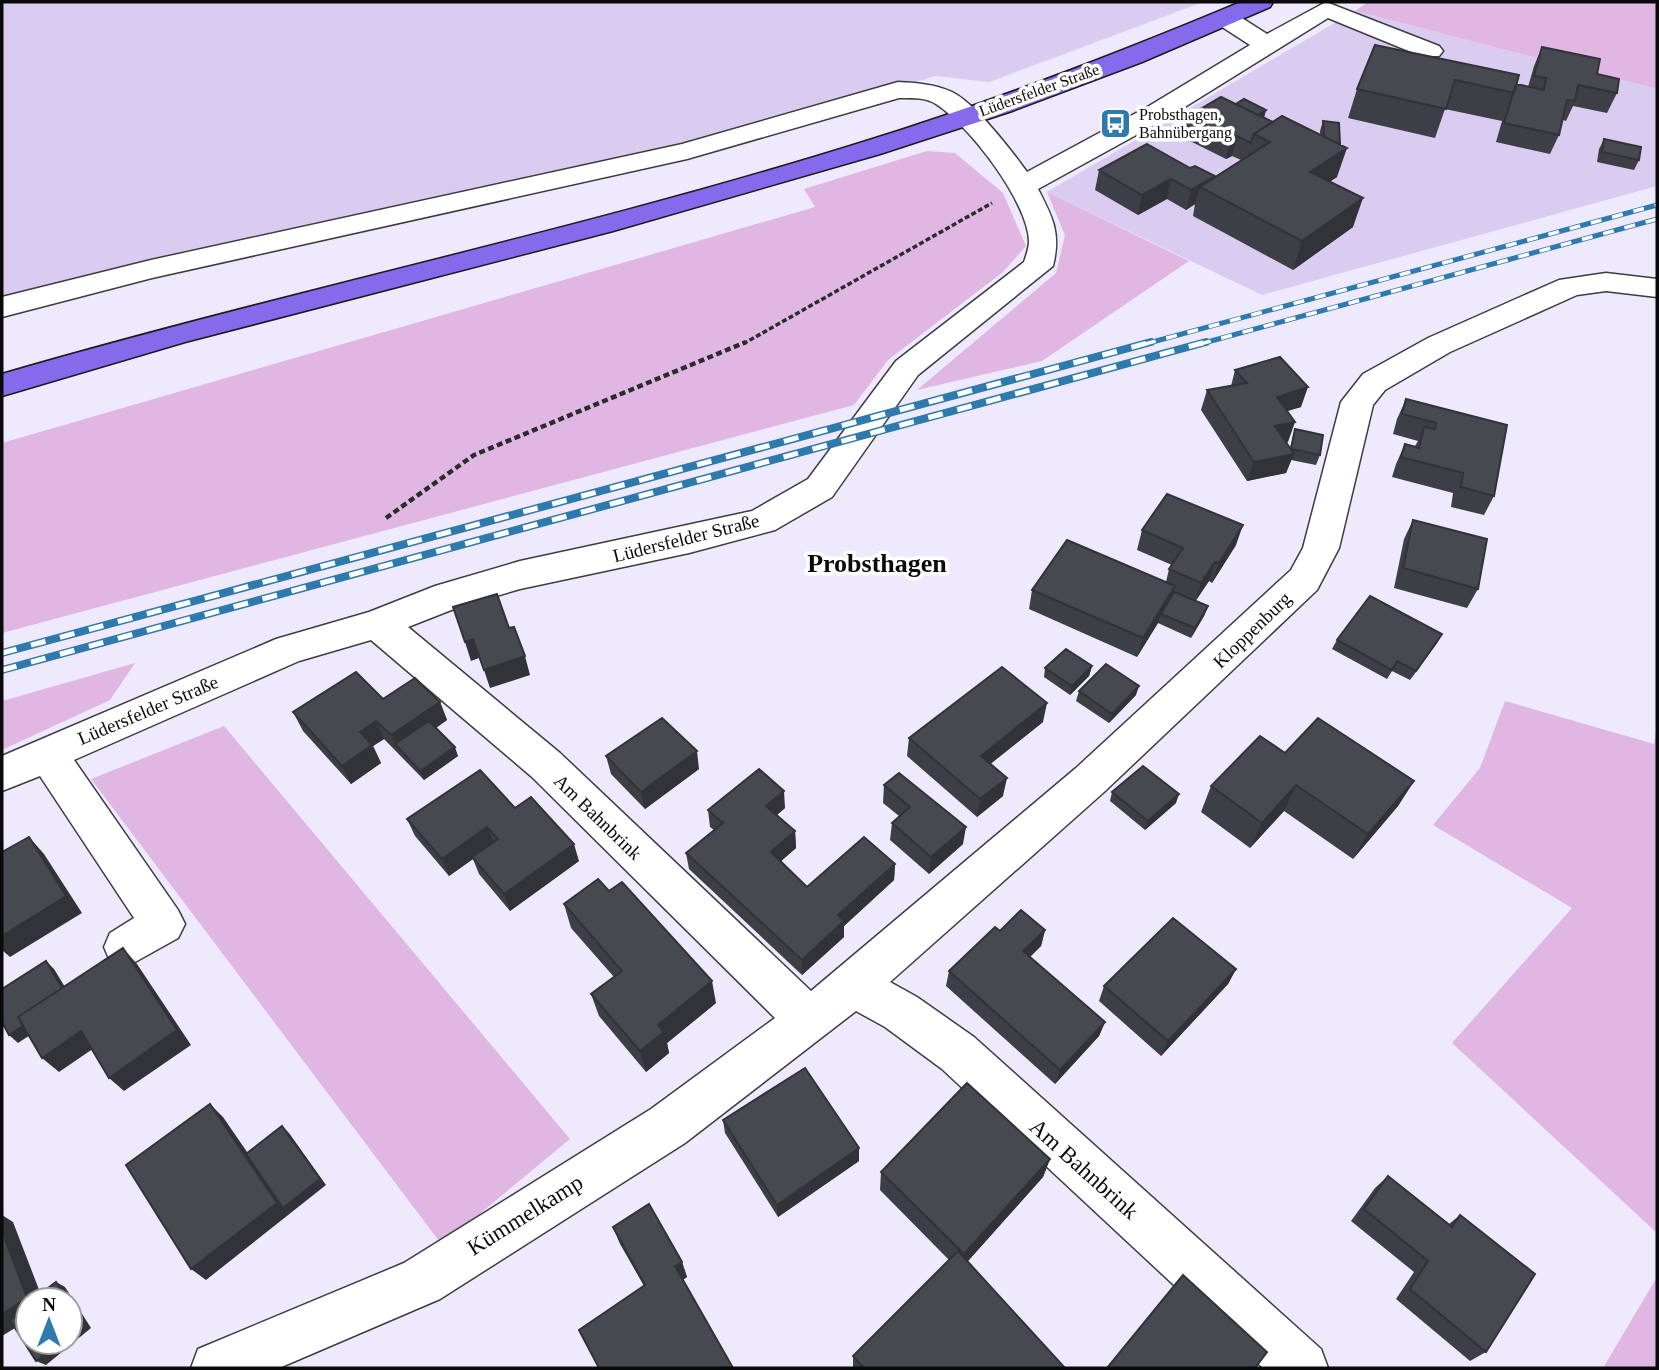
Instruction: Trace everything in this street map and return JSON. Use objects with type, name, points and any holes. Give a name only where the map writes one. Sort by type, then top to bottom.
[{"type":"main road","name":"Lüdersfelder Straße","points":[[2,385],[194,329],[661,209],[964,118],[1261,2]]},
{"type":"street","points":[[1023,186],[1158,112],[1326,9],[1430,51]]},
{"type":"street","points":[[1225,18],[1268,46]]},
{"type":"street","name":"Lüdersfelder Straße","points":[[2,307],[151,269],[688,151],[898,90],[926,91],[946,99],[992,144],[1023,186],[1037,214],[1044,242],[1038,266],[907,368],[820,488],[763,521],[689,540],[520,575],[448,596],[377,624],[289,649],[2,774]]},
{"type":"street","name":"Kloppenburg","points":[[810,1021],[854,986],[1090,780],[1304,580],[1321,548],[1357,402],[1374,382],[1439,345],[1570,288],[1606,282],[1657,288]]},
{"type":"street","name":"Am Bahnbrink","points":[[377,624],[456,684],[810,1021]]},
{"type":"street","points":[[47,754],[163,924],[126,947]]},
{"type":"street","name":"Am Bahnbrink","points":[[854,986],[901,1012],[958,1053],[1302,1368]]},
{"type":"street","name":"Kümmelkamp","points":[[217,1368],[422,1281],[668,1126],[810,1021]]},
{"type":"path","points":[[386,518],[474,455],[732,350],[1023,186]]},
{"type":"shaded area","points":[[2,2],[1203,2],[989,82],[935,76],[795,121],[151,269],[2,307]]},
{"type":"shaded area","points":[[1368,2],[1657,2],[1657,89],[1355,11]]},
{"type":"shaded area","points":[[1355,11],[1657,89],[1657,186],[1262,295],[1047,192]]},
{"type":"shaded area","points":[[927,151],[955,153],[1003,193],[1026,246],[1003,272],[888,360],[854,405],[2,633],[2,443],[815,207],[804,189]]},
{"type":"shaded area","points":[[1047,192],[1189,261],[1042,361],[917,390],[1056,273],[1065,235]]},
{"type":"shaded area","points":[[135,663],[110,700],[2,750],[2,701]]},
{"type":"shaded area","points":[[1505,701],[1654,744],[1657,726],[1657,1233],[1452,1043],[1572,908],[1433,825],[1480,768]]},
{"type":"shaded area","points":[[224,726],[570,1139],[442,1245],[91,779]]},
{"type":"shaded area","points":[[1657,1277],[1657,1368],[1603,1368]]},
{"type":"building","points":[[1375,45],[1519,75],[1514,93],[1455,80],[1446,109],[1357,89]]},
{"type":"building","points":[[1542,47],[1600,59],[1597,74],[1619,79],[1617,93],[1578,85],[1575,101],[1567,100],[1559,135],[1504,123],[1516,84],[1544,90],[1546,78],[1534,76]]},
{"type":"building","points":[[1221,97],[1273,122],[1254,134],[1251,143],[1237,136],[1231,139],[1187,117]]},
{"type":"building","points":[[1244,99],[1266,110],[1258,115],[1236,104]]},
{"type":"building","points":[[1282,116],[1347,148],[1310,172],[1363,198],[1302,241],[1200,187],[1270,142],[1254,134]]},
{"type":"building","points":[[1323,121],[1339,123],[1340,144],[1324,137]]},
{"type":"building","points":[[1604,139],[1641,147],[1639,160],[1602,152]]},
{"type":"building","points":[[1147,144],[1190,168],[1195,166],[1215,176],[1191,190],[1171,179],[1142,195],[1099,170]]},
{"type":"building","points":[[1280,357],[1308,387],[1277,397],[1295,422],[1275,426],[1294,454],[1254,462],[1207,390],[1247,383],[1235,370]]},
{"type":"building","points":[[1406,399],[1507,425],[1494,496],[1461,487],[1463,473],[1401,457],[1405,444],[1419,448],[1424,427],[1435,429],[1436,423],[1402,414]]},
{"type":"building","points":[[1295,429],[1323,435],[1320,455],[1291,449]]},
{"type":"building","points":[[1167,494],[1243,525],[1219,563],[1215,562],[1201,583],[1169,569],[1183,548],[1142,530]]},
{"type":"building","points":[[1413,520],[1487,539],[1478,589],[1403,568]]},
{"type":"building","points":[[1067,540],[1175,586],[1143,638],[1032,590]]},
{"type":"building","points":[[1174,592],[1208,606],[1195,628],[1161,614]]},
{"type":"building","points":[[497,594],[509,628],[514,627],[525,656],[484,670],[473,639],[465,642],[453,607]]},
{"type":"building","points":[[1370,596],[1442,634],[1416,671],[1397,661],[1392,670],[1337,640]]},
{"type":"building","points":[[1066,649],[1092,666],[1072,686],[1045,668]]},
{"type":"building","points":[[1106,664],[1139,686],[1112,714],[1079,691]]},
{"type":"building","points":[[1002,667],[1047,703],[981,756],[1007,778],[980,799],[909,738]]},
{"type":"building","points":[[356,672],[383,699],[415,678],[440,702],[391,735],[376,721],[360,732],[372,745],[342,766],[293,712]]},
{"type":"building","points":[[662,718],[697,751],[641,792],[606,756]]},
{"type":"building","points":[[1318,718],[1414,781],[1368,834],[1296,785],[1262,823],[1211,786],[1260,736],[1285,753]]},
{"type":"building","points":[[429,721],[455,747],[420,771],[395,744]]},
{"type":"building","points":[[1143,766],[1179,794],[1148,821],[1112,792]]},
{"type":"building","points":[[759,769],[784,791],[766,806],[795,831],[771,852],[807,887],[864,837],[895,864],[838,915],[844,921],[802,960],[686,853],[723,823],[708,810]]},
{"type":"building","points":[[480,770],[515,808],[531,797],[574,844],[504,894],[472,857],[498,839],[487,827],[442,859],[407,819]]},
{"type":"building","points":[[899,773],[966,827],[931,857],[892,823],[910,807],[884,785]]},
{"type":"building","points":[[29,837],[66,896],[2,936],[2,852]]},
{"type":"building","points":[[598,879],[609,891],[622,882],[712,981],[658,1025],[664,1032],[640,1051],[591,994],[622,971],[564,904]]},
{"type":"building","points":[[1021,910],[1045,930],[1023,951],[1105,1022],[1060,1070],[949,971],[995,927],[1000,931]]},
{"type":"building","points":[[1173,918],[1236,969],[1168,1041],[1104,986]]},
{"type":"building","points":[[123,948],[177,1030],[109,1078],[81,1031],[42,1058],[18,1017]]},
{"type":"building","points":[[46,961],[62,988],[18,1017],[23,1026],[9,1035],[2,1022],[2,989]]},
{"type":"building","points":[[805,1068],[859,1148],[777,1205],[723,1120]]},
{"type":"building","points":[[967,1083],[1050,1159],[964,1254],[881,1172]]},
{"type":"building","points":[[210,1104],[277,1203],[191,1269],[126,1165]]},
{"type":"building","points":[[282,1126],[320,1179],[283,1208],[246,1154]]},
{"type":"building","points":[[1388,1176],[1452,1227],[1460,1215],[1535,1274],[1486,1352],[1410,1289],[1428,1261],[1364,1209]]},
{"type":"building","points":[[649,1204],[682,1262],[675,1266],[733,1368],[599,1368],[579,1330],[645,1285],[613,1227]]},
{"type":"building","points":[[2,1231],[23,1286],[14,1286],[14,1306],[2,1314]]},
{"type":"building","points":[[958,1251],[1065,1368],[864,1368],[853,1356]]},
{"type":"building","points":[[1183,1275],[1267,1352],[1255,1368],[1107,1368]]},
{"type":"railway","points":[[1145,344],[1657,205]]},
{"type":"railway","points":[[1200,344],[1657,219]]},
{"type":"railway","points":[[2,653],[1151,342]]},
{"type":"railway","points":[[2,670],[1206,342]]},
{"type":"place","name":"Probsthagen, Bahnübergang","points":[[1116,123]]},
{"type":"district","name":"Probsthagen","points":[[877,563]]}]
